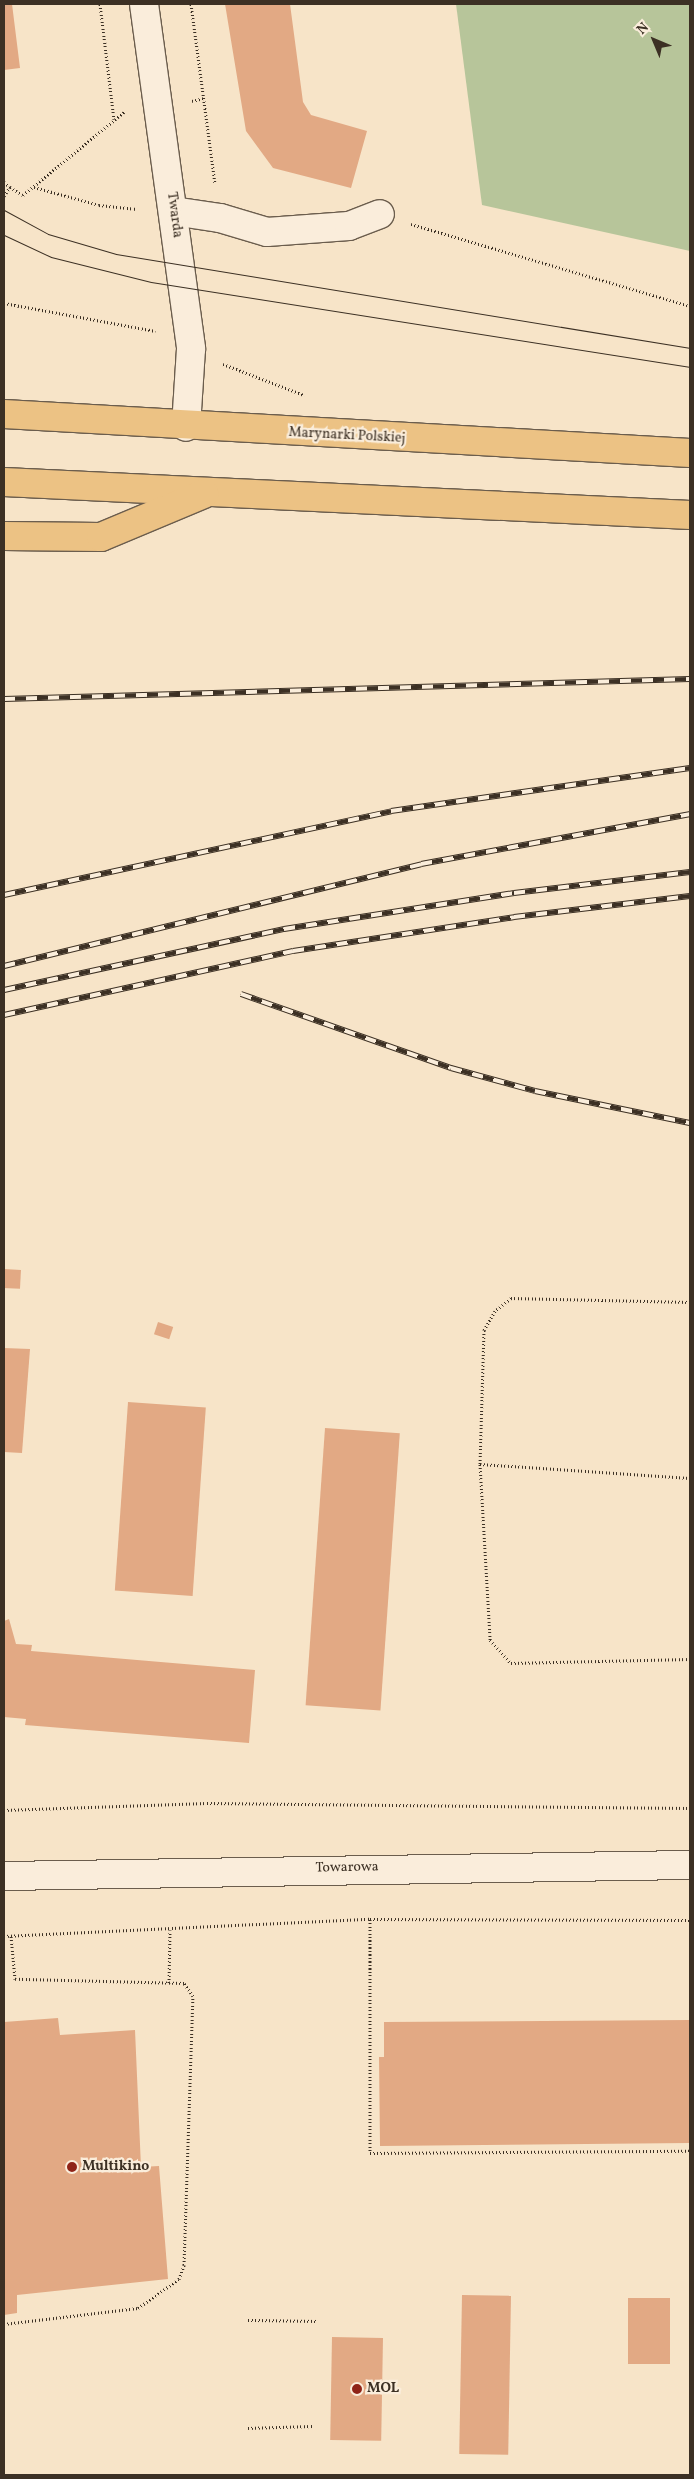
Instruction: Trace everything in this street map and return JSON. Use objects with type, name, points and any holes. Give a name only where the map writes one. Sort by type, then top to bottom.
[{"type":"main road","name":"Marynarki Polskiej","points":[[4,414],[186,428],[690,454]]},
{"type":"main road","points":[[4,482],[690,515]]},
{"type":"main road","points":[[4,536],[101,537],[210,492]]},
{"type":"street","name":"Twarda","points":[[144,4],[192,349],[186,428]]},
{"type":"street","points":[[173,211],[220,218],[267,232],[349,226],[380,214]]},
{"type":"street","name":"Towarowa","points":[[4,1876],[690,1864]]},
{"type":"path","points":[[100,4],[114,120]]},
{"type":"path","points":[[191,4],[220,218]]},
{"type":"path","points":[[4,182],[23,195],[124,112]]},
{"type":"path","points":[[4,196],[10,187]]},
{"type":"path","points":[[33,187],[99,205],[173,211]]},
{"type":"path","points":[[380,214],[485,249],[690,306]]},
{"type":"path","points":[[4,303],[143,326],[192,349],[311,398]]},
{"type":"path","points":[[690,1302],[511,1298],[484,1330],[480,1464],[490,1640],[511,1663],[690,1658]]},
{"type":"path","points":[[480,1464],[690,1478]]},
{"type":"path","points":[[4,1810],[207,1803],[690,1808]]},
{"type":"path","points":[[4,1936],[170,1930],[370,1919],[690,1920]]},
{"type":"path","points":[[370,1919],[370,2153],[690,2151]]},
{"type":"path","points":[[169,1983],[170,1930]]},
{"type":"path","points":[[4,2324],[138,2308],[179,2279],[184,2265],[193,1996],[184,1984],[15,1979],[11,1936]]},
{"type":"path","points":[[248,2320],[318,2321]]},
{"type":"path","points":[[248,2428],[314,2426]]},
{"type":"green space","points":[[456,4],[690,4],[690,251],[482,205]]},
{"type":"building","points":[[4,4],[12,4],[20,68],[4,70]]},
{"type":"building","points":[[225,4],[290,4],[303,102],[311,115],[367,131],[351,188],[273,168],[246,131]]},
{"type":"building","points":[[4,1269],[21,1270],[20,1289],[4,1288]]},
{"type":"building","points":[[158,1322],[173,1327],[169,1339],[154,1334]]},
{"type":"building","points":[[4,1348],[30,1349],[22,1453],[4,1452]]},
{"type":"building","points":[[128,1402],[206,1407],[193,1596],[115,1591]]},
{"type":"building","points":[[325,1428],[400,1433],[380,1711],[306,1705]]},
{"type":"building","points":[[9,1619],[16,1644],[32,1645],[31,1651],[255,1670],[249,1743],[25,1725],[26,1719],[4,1717],[4,1621]]},
{"type":"building","name":"Multikino","points":[[58,2018],[60,2035],[135,2030],[141,2167],[159,2166],[168,2279],[17,2295],[17,2313],[4,2315],[4,2022]]},
{"type":"building","points":[[690,2020],[690,2143],[380,2146],[379,2057],[384,2057],[384,2022]]},
{"type":"building","points":[[462,2295],[511,2296],[508,2455],[459,2454]]},
{"type":"building","points":[[628,2298],[670,2298],[670,2364],[628,2364]]},
{"type":"building","name":"MOL","points":[[332,2337],[383,2338],[381,2441],[330,2440]]},
{"type":"tram line","points":[[4,210],[48,234],[116,254],[690,348]]},
{"type":"tram line","points":[[4,235],[51,257],[151,282],[690,367]]},
{"type":"railway","points":[[4,699],[690,679]]},
{"type":"railway","points":[[4,895],[391,811],[690,768]]},
{"type":"railway","points":[[4,966],[421,864],[690,814]]},
{"type":"railway","points":[[4,990],[284,929],[514,893],[690,872]]},
{"type":"railway","points":[[4,1015],[293,951],[514,917],[690,896]]},
{"type":"railway","points":[[241,994],[451,1068],[535,1091],[690,1123]]},
{"type":"place","name":"Multikino","points":[[72,2167]]},
{"type":"place","name":"MOL","points":[[357,2389]]}]
